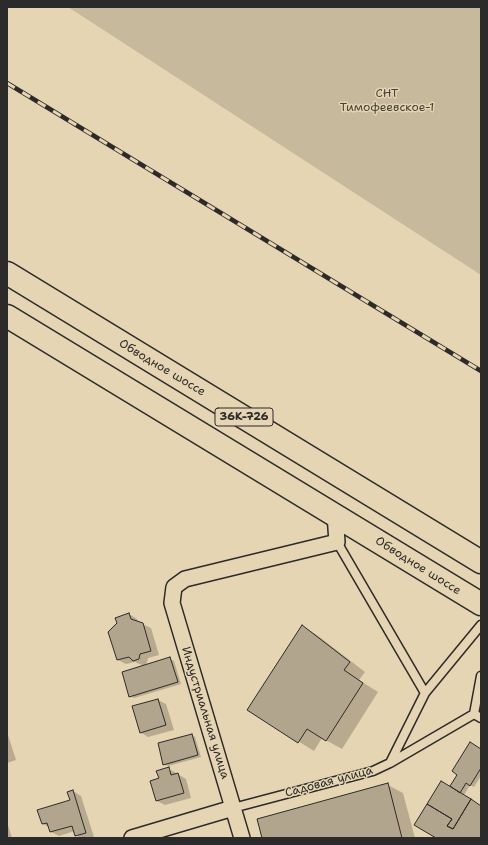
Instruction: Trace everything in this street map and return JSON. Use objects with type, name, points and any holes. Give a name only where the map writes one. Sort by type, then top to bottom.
[{"type":"main road","name":"Обводное шоссе","points":[[7,273],[481,562]]},
{"type":"main road","name":"Обводное шоссе","points":[[7,316],[481,604]]},
{"type":"street","points":[[335,514],[337,542]]},
{"type":"street","name":"Индустриальная улица","points":[[242,838],[172,603],[174,587],[185,579],[337,542]]},
{"type":"street","name":"Садовая улица","points":[[132,838],[233,808]]},
{"type":"lane","points":[[337,542],[425,693]]},
{"type":"lane","points":[[390,763],[425,693],[481,625]]},
{"type":"lane","points":[[478,716],[481,676]]},
{"type":"lane","name":"Садовая улица","points":[[233,808],[373,771],[478,716]]},
{"type":"green space","name":"СНТ Тимофеевское-1","points":[[68,7],[481,7],[481,275]]},
{"type":"building","points":[[129,613],[131,619],[143,623],[151,651],[140,654],[139,659],[133,661],[129,657],[117,660],[108,632],[117,623],[115,618]]},
{"type":"building","points":[[302,625],[350,662],[344,670],[363,683],[326,741],[307,729],[298,743],[247,710]]},
{"type":"building","points":[[170,657],[178,682],[129,697],[122,672]]},
{"type":"building","points":[[158,699],[166,725],[140,733],[132,706]]},
{"type":"building","points":[[192,734],[198,755],[163,765],[158,743]]},
{"type":"building","points":[[470,742],[481,749],[481,768],[470,786],[466,783],[460,793],[450,786],[457,775],[452,771]]},
{"type":"building","points":[[169,767],[171,775],[178,773],[184,793],[156,801],[150,781],[159,778],[156,771]]},
{"type":"building","points":[[441,781],[471,799],[453,829],[447,826],[452,819],[427,804]]},
{"type":"building","points":[[388,783],[402,838],[262,838],[257,819]]},
{"type":"building","points":[[73,790],[86,833],[75,836],[72,826],[50,832],[47,823],[42,824],[37,810],[70,800],[67,792]]},
{"type":"building","points":[[471,799],[481,806],[481,838],[436,838],[414,825],[427,804],[452,819],[447,826],[453,829]]},
{"type":"railway","points":[[7,83],[481,371]]}]
